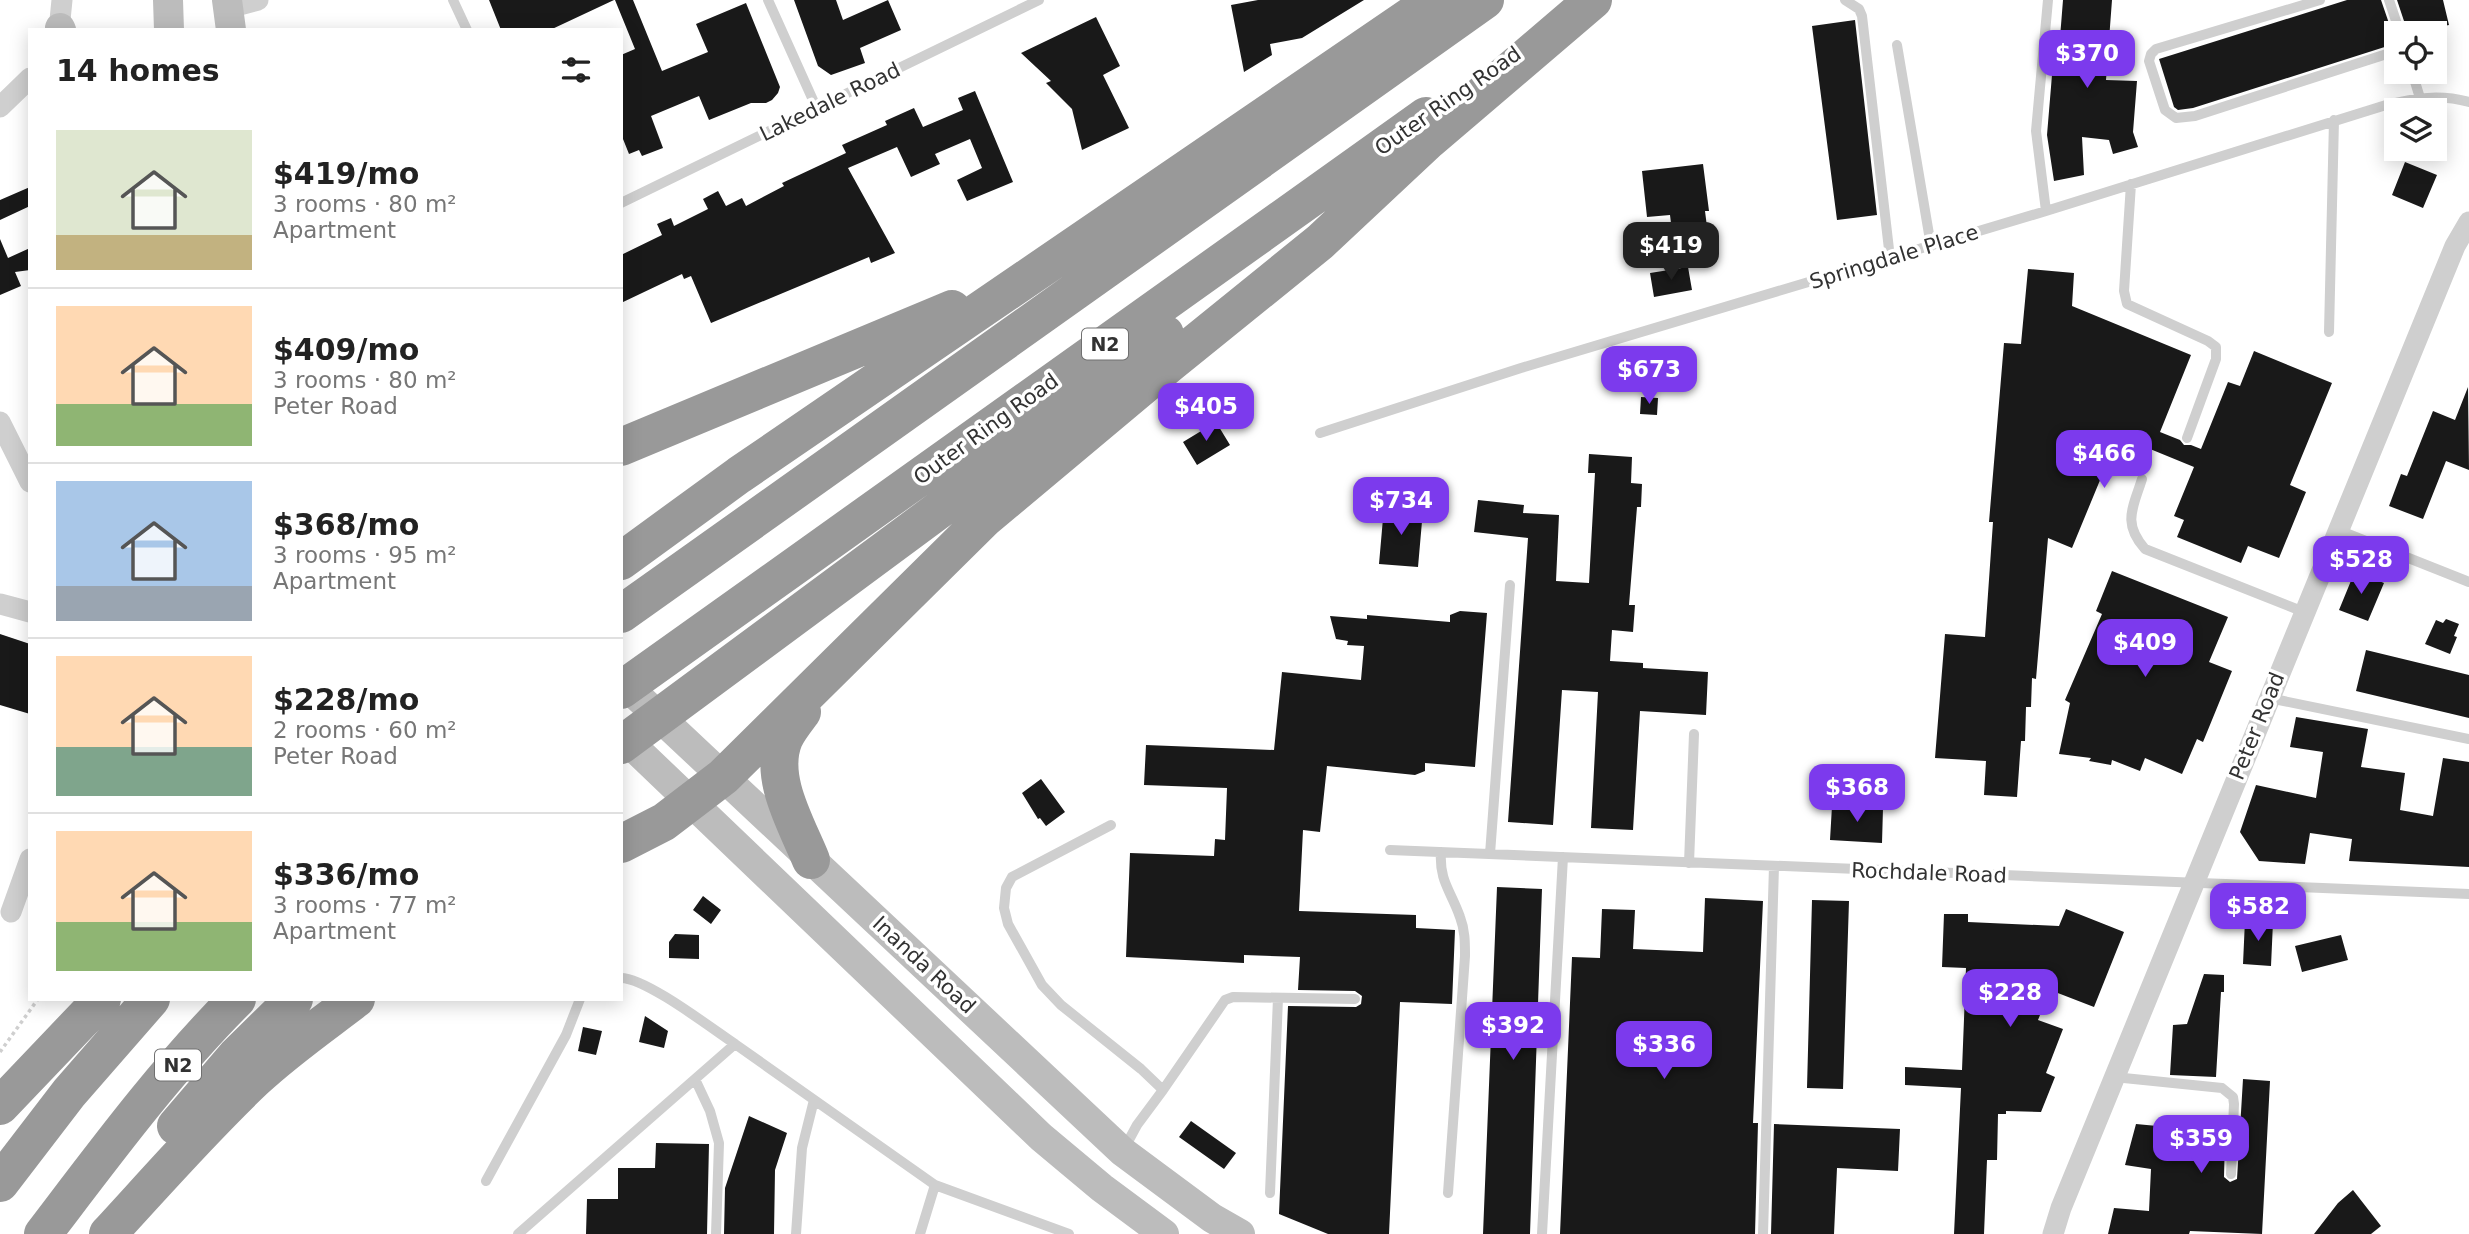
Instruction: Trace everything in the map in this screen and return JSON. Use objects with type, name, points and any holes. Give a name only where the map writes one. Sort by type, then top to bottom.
[{"type":"highway","points":[[623,560],[739,475],[1434,0]]},
{"type":"highway","points":[[623,613],[1197,202],[1485,0]]},
{"type":"highway","points":[[623,843],[664,822],[723,777],[984,519],[1320,242],[1429,140],[1592,0]]},
{"type":"highway","name":"Outer Ring Road","points":[[623,689],[1226,257],[1592,0]]},
{"type":"highway","points":[[635,752],[1201,306],[1429,140]]},
{"type":"highway","points":[[623,446],[930,319],[1043,266]]},
{"type":"highway","points":[[811,860],[776,804],[780,766],[784,738],[833,667]]},
{"type":"highway","points":[[0,1097],[18,1056],[73,1001]]},
{"type":"highway","points":[[0,1106],[18,1056],[99,1001]]},
{"type":"highway","points":[[0,1183],[69,1093],[149,1001]]},
{"type":"highway","name":"N2","points":[[43,1234],[121,1132],[235,1001]]},
{"type":"highway","points":[[106,1234],[236,1056],[292,1001]]},
{"type":"highway","points":[[159,1163],[303,1038],[353,1001]]},
{"type":"main road","points":[[169,0],[169,28]]},
{"type":"main road","points":[[623,683],[723,777],[776,804]]},
{"type":"main road","name":"Inanda Road","points":[[623,737],[635,752],[738,846],[1041,1137],[1101,1188],[1164,1234]]},
{"type":"main road","name":"Inanda Road","points":[[811,860],[1123,1152],[1205,1213],[1240,1234]]},
{"type":"street","points":[[222,11],[258,0]]},
{"type":"street","points":[[0,107],[28,80]]},
{"type":"street","name":"Peter Road","points":[[2053,1234],[2061,1208],[2192,884],[2455,246],[2469,222]]},
{"type":"street","points":[[0,422],[28,478]]},
{"type":"street","points":[[0,604],[28,611]]},
{"type":"street","points":[[11,912],[28,865]]},
{"type":"lane","points":[[453,0],[466,28]]},
{"type":"lane","points":[[768,0],[817,110]]},
{"type":"lane","name":"Lakedale Road","points":[[623,201],[817,110],[1039,0]]},
{"type":"lane","points":[[1845,0],[1859,9],[1862,16],[1890,258]]},
{"type":"lane","points":[[2046,211],[2036,131],[2048,0]]},
{"type":"lane","points":[[2320,0],[2156,49],[2149,61],[2150,71],[2165,110],[2176,118],[2195,116],[2384,55]]},
{"type":"lane","points":[[2389,0],[2396,21]]},
{"type":"lane","points":[[1897,45],[1931,246]]},
{"type":"lane","points":[[2416,84],[2420,98]]},
{"type":"lane","name":"Springdale Place","points":[[2420,98],[2451,97],[2469,102]]},
{"type":"lane","name":"Springdale Place","points":[[1320,433],[1521,368],[2046,211],[2334,120],[2384,107]]},
{"type":"lane","points":[[2329,332],[2334,120]]},
{"type":"lane","points":[[2131,184],[2124,290],[2127,304],[2216,347],[2216,359],[2187,438]]},
{"type":"lane","points":[[2142,479],[2129,522],[2132,532],[2145,549],[2304,612]]},
{"type":"lane","points":[[2338,530],[2469,582]]},
{"type":"lane","points":[[1490,854],[1510,585]]},
{"type":"lane","points":[[2269,698],[2469,739]]},
{"type":"lane","points":[[1689,863],[1694,734]]},
{"type":"lane","points":[[1111,825],[1012,877],[1006,888],[1004,908],[1008,924],[1042,985],[1061,1006],[1141,1069],[1163,1090]]},
{"type":"lane","name":"Rochdale Road","points":[[1390,850],[2469,894]]},
{"type":"lane","points":[[1441,852],[1440,868],[1444,883],[1460,916],[1465,934],[1448,1194]]},
{"type":"lane","points":[[1542,1234],[1563,857]]},
{"type":"lane","points":[[1763,1234],[1774,866]]},
{"type":"lane","points":[[623,978],[647,987],[735,1044],[935,1185],[1069,1234]]},
{"type":"lane","points":[[1123,1152],[1137,1125],[1225,1000],[1233,997],[1355,999]]},
{"type":"lane","points":[[1270,1193],[1278,998]]},
{"type":"lane","points":[[486,1181],[566,1035],[579,1001]]},
{"type":"lane","points":[[519,1234],[735,1044]]},
{"type":"lane","points":[[2114,1077],[2213,1086],[2230,1093],[2234,1104],[2231,1174]]},
{"type":"lane","points":[[695,1079],[710,1111],[719,1143],[716,1234]]},
{"type":"lane","points":[[796,1234],[802,1148],[814,1100]]},
{"type":"lane","points":[[920,1234],[935,1185]]},
{"type":"path","points":[[18,1056],[37,1001]]},
{"type":"building","points":[[489,0],[614,0],[554,28],[500,28]]},
{"type":"building","points":[[615,0],[633,0],[662,71],[708,52],[696,24],[746,3],[780,87],[772,100],[766,103],[751,103],[709,120],[699,96],[651,116],[663,148],[642,156],[639,150],[629,154],[623,139],[623,54],[635,49]]},
{"type":"building","points":[[794,0],[836,0],[843,20],[888,0],[901,30],[860,48],[865,63],[831,75],[818,66]]},
{"type":"building","points":[[1258,0],[1364,0],[1302,38],[1270,44],[1272,55],[1244,72],[1231,5]]},
{"type":"building","points":[[2063,0],[2112,0],[2106,80],[2137,81],[2133,132],[2138,147],[2113,154],[2109,140],[2082,137],[2084,175],[2054,181],[2047,135],[2053,63],[2058,63]]},
{"type":"building","points":[[2347,0],[2381,0],[2388,21],[2384,21],[2384,47],[2193,108],[2178,110],[2174,107],[2159,59]]},
{"type":"building","points":[[2397,0],[2443,0],[2449,25],[2447,21],[2404,21]]},
{"type":"building","points":[[1096,17],[1120,66],[1103,75],[1129,128],[1082,150],[1072,109],[1046,83],[1051,81],[1021,53]]},
{"type":"building","points":[[1855,20],[1877,215],[1837,220],[1812,26]]},
{"type":"building","points":[[975,91],[1013,182],[967,201],[957,180],[982,168],[970,139],[935,154],[940,164],[911,177],[897,147],[848,168],[895,253],[871,263],[869,257],[711,323],[691,276],[684,279],[682,274],[623,302],[623,254],[662,235],[657,224],[671,218],[674,226],[708,209],[703,199],[718,191],[726,206],[742,198],[746,206],[784,186],[782,183],[846,153],[842,145],[887,125],[885,121],[914,108],[923,127],[963,110],[958,98]]},
{"type":"building","points":[[2405,162],[2437,175],[2423,208],[2392,195]]},
{"type":"building","points":[[1703,164],[1709,211],[1705,211],[1708,235],[1673,239],[1670,215],[1647,217],[1642,171]]},
{"type":"building","points":[[28,188],[28,207],[0,220],[0,200]]},
{"type":"building","points":[[0,239],[8,258],[28,249],[28,270],[15,272],[21,286],[0,295]]},
{"type":"building","points":[[1688,267],[1692,290],[1654,297],[1650,273]]},
{"type":"building","points":[[2028,269],[2074,273],[2072,306],[2191,355],[2160,432],[2180,440],[2184,445],[2201,449],[2228,382],[2240,386],[2254,351],[2332,383],[2290,485],[2306,492],[2279,558],[2248,546],[2241,563],[2177,537],[2184,520],[2174,516],[2194,467],[2133,442],[2131,445],[2117,439],[2072,548],[2048,538],[2036,679],[2032,678],[2031,707],[2026,707],[2025,741],[2021,741],[2017,797],[1984,795],[1986,761],[1935,758],[1945,634],[1985,637],[1993,522],[1989,522],[2004,343],[2021,344]]},
{"type":"building","points":[[2468,387],[2469,470],[2446,461],[2423,519],[2389,506],[2401,474],[2407,476],[2433,411],[2455,420]]},
{"type":"building","points":[[1641,397],[1658,398],[1657,415],[1640,414]]},
{"type":"building","points":[[1216,422],[1230,445],[1197,465],[1183,442]]},
{"type":"building","points":[[1589,454],[1632,457],[1631,483],[1642,484],[1641,507],[1637,507],[1629,605],[1635,605],[1633,632],[1612,630],[1610,661],[1643,663],[1643,668],[1708,672],[1706,715],[1640,711],[1633,830],[1591,828],[1598,692],[1562,690],[1553,825],[1508,822],[1528,538],[1474,532],[1478,500],[1524,505],[1523,513],[1559,515],[1556,581],[1589,583],[1595,473],[1588,473]]},
{"type":"building","points":[[1384,507],[1423,510],[1418,567],[1379,564]]},
{"type":"building","points":[[2112,571],[2228,617],[2209,662],[2232,671],[2203,742],[2197,739],[2182,774],[2145,758],[2140,771],[2112,760],[2111,765],[2089,761],[2091,758],[2059,754],[2070,703],[2065,700],[2102,614],[2096,611]]},
{"type":"building","points":[[2355,571],[2384,583],[2368,621],[2339,610]]},
{"type":"building","points":[[1460,611],[1487,613],[1475,767],[1425,763],[1425,771],[1415,775],[1327,766],[1320,832],[1303,830],[1299,911],[1416,915],[1416,928],[1455,930],[1452,1004],[1400,1002],[1389,1234],[1328,1234],[1279,1214],[1288,1006],[1356,1007],[1361,1004],[1362,996],[1355,991],[1298,990],[1300,957],[1244,955],[1244,963],[1126,957],[1130,853],[1214,856],[1215,839],[1225,840],[1227,788],[1144,785],[1146,745],[1274,750],[1282,672],[1361,680],[1364,646],[1347,645],[1348,641],[1336,639],[1330,616],[1367,619],[1367,615],[1450,622],[1450,615]]},
{"type":"building","points":[[2446,619],[2459,624],[2450,654],[2425,644],[2436,620],[2443,623]]},
{"type":"building","points":[[0,634],[28,643],[28,713],[0,705]]},
{"type":"building","points":[[2366,650],[2469,675],[2469,718],[2356,691]]},
{"type":"building","points":[[2296,717],[2368,729],[2361,767],[2405,773],[2400,810],[2433,816],[2443,758],[2469,762],[2469,867],[2349,861],[2352,839],[2310,833],[2305,864],[2259,861],[2240,832],[2256,785],[2316,798],[2323,752],[2290,747]]},
{"type":"building","points":[[1041,779],[1065,812],[1046,826],[1038,819],[1022,793]]},
{"type":"building","points":[[1832,806],[1883,808],[1882,843],[1830,840]]},
{"type":"building","points":[[1497,887],[1542,889],[1530,1234],[1483,1234]]},
{"type":"building","points":[[703,896],[721,910],[711,924],[693,910]]},
{"type":"building","points":[[1705,898],[1763,901],[1753,1123],[1758,1123],[1755,1234],[1560,1234],[1572,957],[1600,958],[1602,909],[1635,910],[1633,949],[1703,952]]},
{"type":"building","points":[[1812,900],[1849,901],[1843,1089],[1807,1088]]},
{"type":"building","points":[[2066,909],[2124,932],[2094,1007],[2050,990],[2038,1020],[2063,1029],[2046,1073],[2055,1077],[2041,1112],[2006,1111],[2006,1114],[1998,1114],[1997,1160],[1987,1160],[1984,1234],[1954,1234],[1961,1088],[1905,1085],[1905,1067],[1962,1070],[1966,968],[1942,967],[1944,914],[1968,914],[1968,922],[2059,926]]},
{"type":"building","points":[[2245,920],[2273,922],[2271,966],[2243,964]]},
{"type":"building","points":[[675,934],[699,935],[699,959],[669,958],[669,942]]},
{"type":"building","points":[[2341,935],[2348,960],[2302,972],[2295,946]]},
{"type":"building","points":[[2204,974],[2224,975],[2216,1077],[2170,1075],[2173,1025],[2187,1024]]},
{"type":"building","points":[[645,1016],[668,1031],[664,1048],[639,1042]]},
{"type":"building","points":[[583,1027],[602,1031],[596,1055],[578,1051]]},
{"type":"building","points":[[2243,1079],[2270,1081],[2262,1234],[2190,1231],[2189,1234],[2108,1234],[2114,1208],[2149,1211],[2151,1169],[2125,1165],[2136,1124],[2168,1127],[2169,1120],[2193,1120],[2193,1134],[2225,1136],[2224,1177],[2230,1182],[2237,1179]]},
{"type":"building","points":[[749,1116],[787,1133],[775,1170],[774,1234],[724,1234],[725,1188]]},
{"type":"building","points":[[1191,1121],[1236,1153],[1224,1169],[1179,1137]]},
{"type":"building","points":[[1774,1124],[1900,1129],[1898,1171],[1837,1168],[1834,1234],[1771,1234]]},
{"type":"building","points":[[656,1143],[709,1144],[707,1234],[586,1234],[587,1199],[618,1199],[618,1168],[655,1168]]},
{"type":"building","points":[[2353,1190],[2381,1226],[2371,1234],[2314,1234],[2338,1203]]}]
